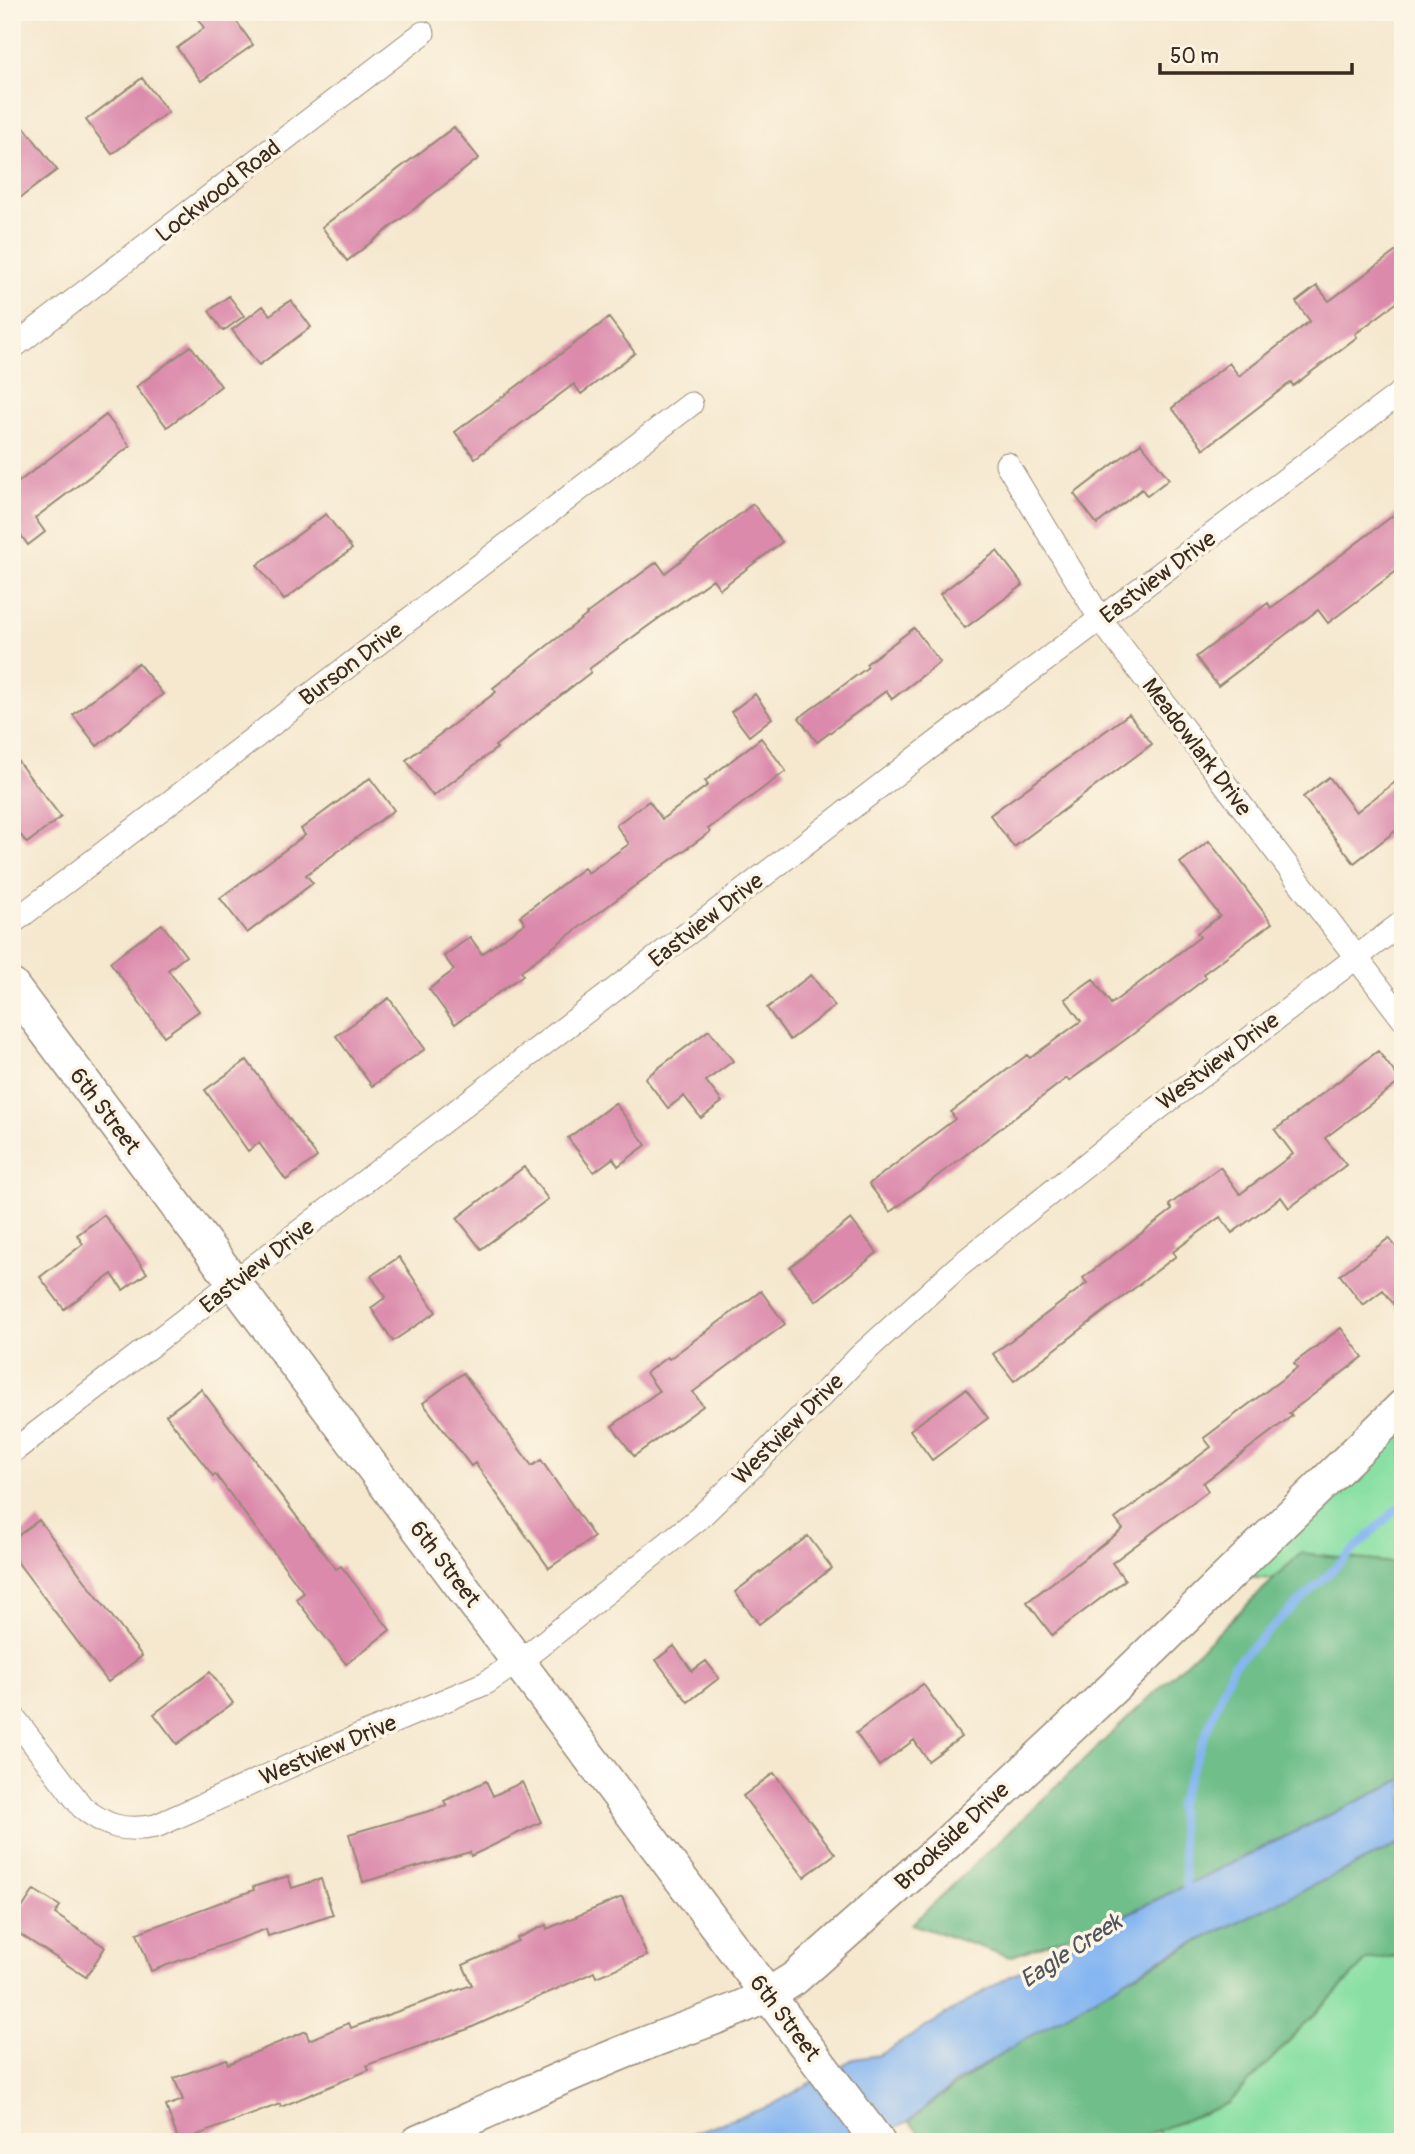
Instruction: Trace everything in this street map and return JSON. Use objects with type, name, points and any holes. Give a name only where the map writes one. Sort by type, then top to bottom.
[{"type":"street","name":"Lockwood Road","points":[[12,348],[423,33]]},
{"type":"street","name":"Eastview Drive","points":[[12,1452],[955,729],[1403,391]]},
{"type":"street","name":"Burson Drive","points":[[12,923],[691,404]]},
{"type":"street","name":"Meadowlark Drive","points":[[1007,464],[1101,620],[1403,1020]]},
{"type":"street","name":"Westview Drive","points":[[12,1715],[82,1807],[96,1819],[113,1827],[138,1829],[156,1826],[312,1756],[486,1683],[518,1661],[698,1519],[860,1356],[959,1266],[1118,1139],[1403,922]]},
{"type":"street","name":"6th Street","points":[[12,986],[878,2142]]},
{"type":"street","name":"Brookside Drive","points":[[418,2142],[590,2066],[741,2009],[769,1996],[803,1972],[1118,1683],[1403,1406]]},
{"type":"green space","points":[[1403,1406],[1403,1587],[1228,1576]]},
{"type":"green space","points":[[1301,1553],[1403,1564],[1403,1779],[1123,1916],[1010,1957],[912,1924]]},
{"type":"green space","points":[[1403,1842],[1403,1955],[1367,1960],[1229,2103],[1129,2142],[926,2142],[909,2121],[966,2078],[1086,2002],[1211,1935]]},
{"type":"green space","points":[[1403,1955],[1403,2142],[1165,2142],[1157,2131],[1229,2103],[1367,1960]]},
{"type":"water","name":"Eagle Creek","points":[[1403,1779],[1403,1842],[1161,1959],[958,2081],[909,2121],[866,2142],[667,2142],[770,2106],[853,2059],[880,2055],[1003,1980],[1123,1916]]},
{"type":"building","points":[[193,12],[230,12],[253,45],[201,81],[177,48],[204,28]]},
{"type":"building","points":[[142,78],[168,112],[112,154],[86,120]]},
{"type":"building","points":[[454,127],[479,158],[347,261],[322,227]]},
{"type":"building","points":[[25,128],[57,170],[12,204],[12,138]]},
{"type":"building","points":[[1403,246],[1403,298],[1293,386],[1291,382],[1204,449],[1172,408],[1229,363],[1239,376],[1310,321],[1296,302],[1317,286],[1329,301]]},
{"type":"building","points":[[229,296],[244,316],[223,331],[209,311]]},
{"type":"building","points":[[291,300],[311,327],[259,365],[232,330],[263,306],[270,315]]},
{"type":"building","points":[[609,318],[635,353],[581,394],[574,384],[475,458],[455,432]]},
{"type":"building","points":[[191,346],[221,386],[167,427],[136,387]]},
{"type":"building","points":[[106,415],[130,446],[35,518],[45,532],[28,545],[18,531],[12,535],[12,487]]},
{"type":"building","points":[[1141,443],[1169,479],[1147,496],[1142,489],[1097,524],[1074,494]]},
{"type":"building","points":[[753,504],[782,542],[720,589],[713,579],[589,669],[591,672],[433,796],[406,760],[496,692],[493,688],[586,614],[657,562],[665,573]]},
{"type":"building","points":[[1403,508],[1403,566],[1328,623],[1318,610],[1218,686],[1196,657],[1268,603],[1271,608]]},
{"type":"building","points":[[326,514],[352,549],[284,600],[257,565]]},
{"type":"building","points":[[997,551],[1023,585],[965,628],[940,594]]},
{"type":"building","points":[[914,628],[940,662],[892,699],[886,691],[817,742],[799,718],[868,667],[866,664]]},
{"type":"building","points":[[138,663],[163,694],[97,746],[73,715]]},
{"type":"building","points":[[755,694],[772,718],[749,736],[731,712]]},
{"type":"building","points":[[1129,714],[1152,744],[1014,847],[990,815]]},
{"type":"building","points":[[761,738],[786,771],[708,829],[710,832],[521,971],[523,975],[455,1024],[429,989],[454,970],[444,956],[470,937],[482,954],[525,923],[520,916],[584,868],[588,873],[629,844],[616,825],[649,801],[662,819],[708,785],[705,781]]},
{"type":"building","points":[[12,754],[61,817],[27,843],[12,824]]},
{"type":"building","points":[[1403,776],[1403,825],[1354,863],[1303,797],[1329,777],[1356,812]]},
{"type":"building","points":[[370,778],[394,810],[306,875],[313,883],[247,933],[220,898],[305,835],[301,829]]},
{"type":"building","points":[[1209,841],[1272,923],[1203,974],[1206,978],[1133,1034],[1069,1081],[1067,1078],[890,1212],[869,1184],[955,1119],[951,1112],[1027,1055],[1030,1058],[1081,1021],[1065,999],[1093,979],[1111,1004],[1200,937],[1197,933],[1220,916],[1180,863]]},
{"type":"building","points":[[162,924],[186,956],[168,970],[199,1011],[164,1036],[110,962]]},
{"type":"building","points":[[811,975],[835,1006],[790,1040],[767,1008]]},
{"type":"building","points":[[389,998],[425,1049],[372,1086],[336,1036]]},
{"type":"building","points":[[709,1030],[733,1061],[706,1081],[722,1102],[701,1118],[684,1096],[668,1108],[645,1078]]},
{"type":"building","points":[[1378,1051],[1401,1081],[1325,1138],[1346,1165],[1289,1208],[1281,1197],[1232,1233],[1220,1217],[1173,1252],[1176,1256],[1014,1381],[993,1354],[1087,1283],[1083,1278],[1172,1210],[1169,1205],[1220,1167],[1240,1194],[1293,1154],[1275,1130]]},
{"type":"building","points":[[247,1060],[317,1157],[286,1180],[259,1143],[248,1151],[205,1090]]},
{"type":"building","points":[[615,1103],[646,1145],[618,1166],[613,1158],[594,1172],[568,1138]]},
{"type":"building","points":[[524,1167],[548,1199],[481,1249],[457,1218]]},
{"type":"building","points":[[104,1215],[147,1273],[123,1290],[112,1274],[64,1309],[40,1277],[83,1244],[77,1235]]},
{"type":"building","points":[[851,1219],[877,1253],[816,1301],[790,1267]]},
{"type":"building","points":[[1389,1238],[1403,1256],[1403,1317],[1383,1290],[1363,1305],[1340,1275]]},
{"type":"building","points":[[399,1257],[436,1312],[393,1341],[371,1308],[386,1297],[371,1276]]},
{"type":"building","points":[[761,1291],[785,1324],[693,1392],[703,1406],[634,1456],[612,1426],[659,1391],[646,1373]]},
{"type":"building","points":[[1341,1328],[1363,1357],[1289,1413],[1292,1416],[1203,1483],[1208,1491],[1112,1563],[1125,1580],[1052,1635],[1027,1602],[1123,1529],[1115,1519],[1211,1447],[1204,1438],[1297,1368],[1294,1363]]},
{"type":"building","points":[[463,1373],[532,1466],[541,1460],[594,1537],[549,1568],[475,1463],[471,1466],[423,1403]]},
{"type":"building","points":[[201,1389],[336,1569],[341,1566],[390,1630],[346,1664],[296,1599],[304,1593],[215,1474],[213,1476],[166,1415]]},
{"type":"building","points":[[966,1389],[988,1418],[932,1460],[910,1430]]},
{"type":"building","points":[[39,1520],[142,1656],[108,1682],[12,1555],[12,1540]]},
{"type":"building","points":[[808,1536],[832,1568],[759,1624],[735,1592]]},
{"type":"building","points":[[674,1646],[692,1671],[706,1661],[719,1678],[688,1702],[656,1660]]},
{"type":"building","points":[[210,1672],[233,1703],[177,1744],[154,1714]]},
{"type":"building","points":[[923,1684],[961,1737],[928,1761],[914,1740],[879,1766],[856,1733]]},
{"type":"building","points":[[774,1773],[835,1854],[804,1877],[743,1796]]},
{"type":"building","points":[[486,1781],[493,1796],[522,1782],[541,1822],[471,1856],[470,1852],[363,1882],[349,1834],[447,1806],[444,1801]]},
{"type":"building","points":[[288,1876],[292,1888],[321,1879],[333,1915],[268,1936],[266,1929],[151,1971],[137,1933]]},
{"type":"building","points":[[34,1890],[60,1906],[55,1914],[105,1947],[86,1977],[12,1929],[12,1923]]},
{"type":"building","points":[[622,1897],[647,1956],[596,1977],[594,1972],[468,2029],[367,2065],[369,2070],[281,2107],[280,2104],[179,2142],[166,2106],[183,2100],[174,2078],[226,2059],[228,2064],[306,2031],[309,2040],[349,2023],[351,2028],[472,1985],[463,1965],[518,1941],[517,1938],[546,1925],[547,1929]]},
{"type":"waterway","points":[[1187,1892],[1178,1804],[1233,1665],[1403,1503]]}]
